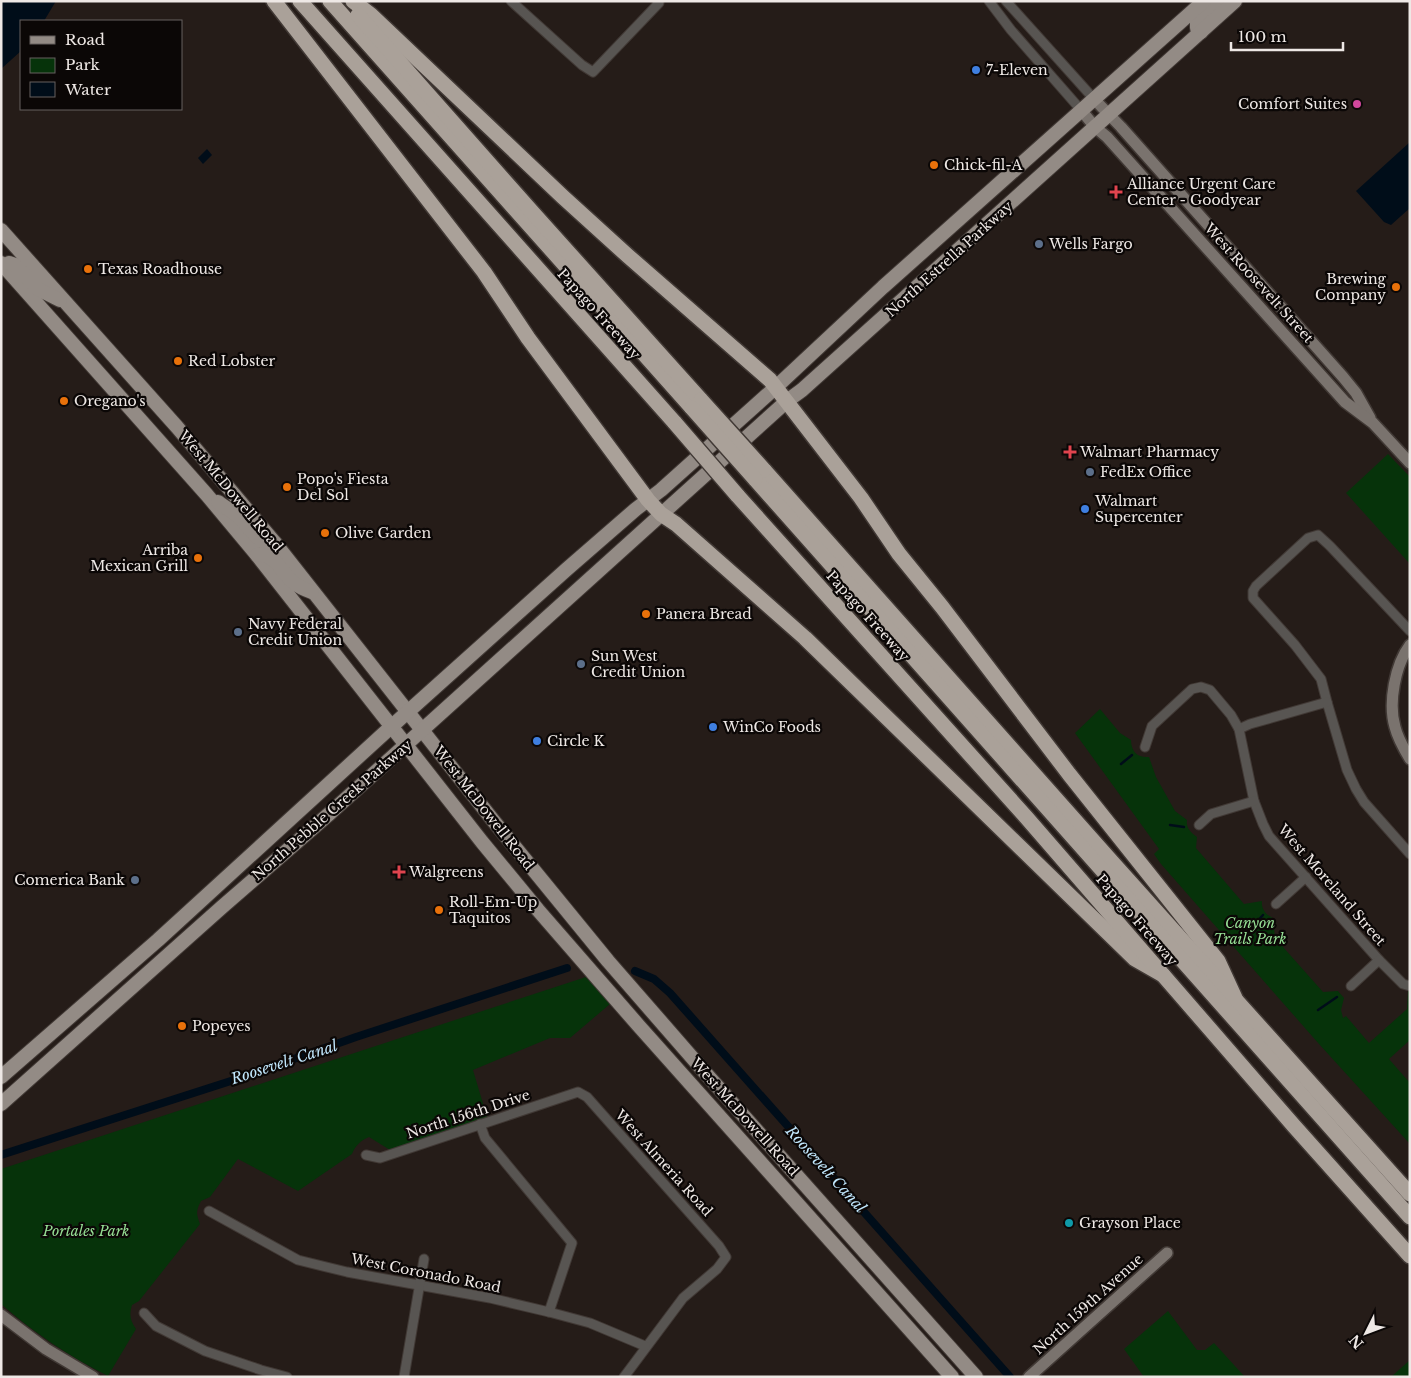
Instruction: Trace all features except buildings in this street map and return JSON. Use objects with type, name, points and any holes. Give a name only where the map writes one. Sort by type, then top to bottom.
[{"type":"highway","points":[[274,1],[484,272],[528,338],[660,514],[684,531],[805,638],[1135,959],[1162,975]]},
{"type":"highway","name":"Papago Freeway","points":[[300,1],[737,495],[1026,817],[1162,975],[1410,1256]]},
{"type":"highway","points":[[330,1],[697,404]]},
{"type":"highway","name":"Papago Freeway","points":[[346,1],[540,220],[760,475],[1235,998],[1410,1194]]},
{"type":"highway","points":[[353,1],[371,15],[518,156],[599,230],[760,370],[776,387],[862,498],[899,554],[942,607],[1069,774],[1218,961],[1235,998]]},
{"type":"highway","points":[[760,475],[1410,1217]]},
{"type":"highway","points":[[1393,1237],[1410,1268]]},
{"type":"main road","name":"North Estrella Parkway","points":[[648,500],[776,387],[883,287],[1204,1]]},
{"type":"main road","points":[[1201,32],[1197,28],[1197,20],[1217,1]]},
{"type":"main road","name":"North Estrella Parkway","points":[[660,514],[786,401],[802,390],[1235,1]]},
{"type":"main road","name":"West McDowell Road","points":[[1,230],[177,427],[276,543],[492,819],[613,967],[708,1077],[976,1377]]},
{"type":"main road","points":[[939,238],[958,250]]},
{"type":"main road","points":[[2,264],[15,265],[38,289],[67,304]]},
{"type":"main road","name":"West McDowell Road","points":[[2,264],[207,495],[538,910],[952,1377]]},
{"type":"main road","points":[[207,495],[238,515],[260,540],[271,544],[276,543]]},
{"type":"main road","name":"North Pebble Creek Parkway","points":[[1,1077],[158,940],[392,726],[648,500]]},
{"type":"main road","name":"North Pebble Creek Parkway","points":[[1,1104],[422,730],[660,514]]},
{"type":"main road","points":[[257,556],[266,555],[271,558],[294,583],[317,595]]},
{"type":"main road","points":[[513,647],[510,634],[528,616],[527,605]]},
{"type":"main road","points":[[538,910],[554,895]]},
{"type":"main road","points":[[638,1025],[652,1029],[693,1074],[700,1078],[708,1077]]},
{"type":"main road","points":[[1,1093],[29,1068],[32,1061],[31,1052]]},
{"type":"street","points":[[512,1],[582,65],[593,72],[658,2]]},
{"type":"street","name":"West Roosevelt Street","points":[[989,1],[1011,30],[1096,127],[1345,402],[1373,423],[1410,463]]},
{"type":"street","name":"West Roosevelt Street","points":[[1006,1],[1110,115],[1356,393],[1373,423]]},
{"type":"street","points":[[1410,631],[1318,535],[1308,538],[1256,586],[1253,592],[1253,598],[1295,645],[1321,679],[1347,770],[1356,789],[1364,802],[1410,854]]},
{"type":"street","points":[[1410,646],[1402,659],[1393,695],[1394,725],[1400,743],[1410,759]]},
{"type":"street","name":"West Moreland Street","points":[[1145,747],[1152,726],[1192,690],[1201,687],[1210,690],[1231,715],[1239,729],[1254,801],[1269,836],[1379,960],[1403,984],[1410,987]]},
{"type":"street","points":[[1239,729],[1250,724],[1327,702]]},
{"type":"street","points":[[1199,825],[1211,814],[1254,801]]},
{"type":"street","points":[[1276,904],[1306,877]]},
{"type":"street","points":[[1351,986],[1379,960]]},
{"type":"street","name":"North 156th Drive","points":[[366,1155],[380,1158],[578,1092]]},
{"type":"street","name":"West Almeria Road","points":[[578,1092],[587,1096],[719,1246],[726,1257],[717,1269],[682,1298],[645,1346]]},
{"type":"street","points":[[480,1124],[485,1138],[572,1243],[549,1312]]},
{"type":"street","name":"West Coronado Road","points":[[209,1211],[298,1260],[348,1272],[490,1298],[549,1312],[590,1323],[645,1346]]},
{"type":"street","name":"North 159th Avenue","points":[[1029,1377],[1166,1253]]},
{"type":"street","points":[[404,1377],[424,1259]]},
{"type":"street","points":[[144,1313],[156,1326],[205,1351],[287,1377]]},
{"type":"street","points":[[1,1315],[46,1349],[93,1377]]},
{"type":"street","points":[[624,1377],[645,1346]]},
{"type":"green space","points":[[1388,454],[1410,477],[1410,564],[1346,493]]},
{"type":"green space","name":"Canyon Trails Park","points":[[1100,709],[1120,733],[1131,740],[1132,748],[1138,755],[1149,757],[1156,777],[1175,811],[1187,820],[1189,830],[1197,837],[1196,848],[1244,904],[1262,901],[1264,911],[1273,918],[1275,938],[1323,992],[1338,991],[1344,998],[1341,1010],[1343,1018],[1346,1016],[1369,1043],[1407,1009],[1408,991],[1410,990],[1410,1040],[1389,1059],[1410,1083],[1410,1144],[1319,1044],[1161,864],[1154,854],[1159,849],[1075,733]]},
{"type":"green space","name":"Portales Park","points":[[586,977],[610,1004],[570,1038],[550,1038],[473,1070],[487,1117],[390,1150],[369,1137],[355,1148],[352,1154],[298,1191],[238,1159],[210,1197],[201,1201],[197,1212],[200,1224],[139,1301],[132,1305],[132,1323],[136,1329],[108,1376],[52,1343],[1,1304],[1,1169]]},
{"type":"green space","points":[[1168,1311],[1197,1350],[1205,1350],[1214,1343],[1245,1377],[1144,1377],[1124,1349]]},
{"type":"green space","points":[[1410,1360],[1410,1377],[1391,1377]]},
{"type":"water","points":[[1,1],[56,1],[45,20],[20,20],[20,52],[1,69]]},
{"type":"water","points":[[1410,142],[1410,208],[1391,225],[1384,222],[1356,191]]},
{"type":"water","points":[[207,149],[212,155],[203,164],[198,158]]},
{"type":"waterway","points":[[1121,764],[1132,755]]},
{"type":"waterway","points":[[1170,825],[1184,827]]},
{"type":"waterway","points":[[1253,926],[1263,915]]},
{"type":"waterway","name":"Roosevelt Canal","points":[[1,1155],[237,1079],[356,1037],[567,968]]},
{"type":"waterway","name":"Roosevelt Canal","points":[[635,971],[654,979],[670,993],[1010,1377]]},
{"type":"waterway","points":[[1318,1010],[1337,997]]},
{"type":"place","name":"7-Eleven","points":[[976,70]]},
{"type":"place","name":"Comfort Suites","points":[[1357,104]]},
{"type":"place","name":"Chick-fil-A","points":[[934,165]]},
{"type":"place","name":"Alliance Urgent Care Center - Goodyear","points":[[1116,192]]},
{"type":"place","name":"Wells Fargo","points":[[1039,244]]},
{"type":"place","name":"Texas Roadhouse","points":[[88,269]]},
{"type":"place","name":"Brewing Company","points":[[1396,287]]},
{"type":"place","name":"Red Lobster","points":[[178,361]]},
{"type":"place","name":"Oregano's","points":[[64,401]]},
{"type":"place","name":"Walmart Pharmacy","points":[[1070,452]]},
{"type":"place","name":"FedEx Office","points":[[1090,472]]},
{"type":"place","name":"Popo's Fiesta Del Sol","points":[[287,487]]},
{"type":"place","name":"Walmart Supercenter","points":[[1085,509]]},
{"type":"place","name":"Olive Garden","points":[[325,533]]},
{"type":"place","name":"Arriba Mexican Grill","points":[[198,558]]},
{"type":"place","name":"Panera Bread","points":[[646,614]]},
{"type":"place","name":"Navy Federal Credit Union","points":[[238,632]]},
{"type":"place","name":"Sun West Credit Union","points":[[581,664]]},
{"type":"place","name":"WinCo Foods","points":[[713,727]]},
{"type":"place","name":"Circle K","points":[[537,741]]},
{"type":"place","name":"Walgreens","points":[[399,872]]},
{"type":"place","name":"Comerica Bank","points":[[135,880]]},
{"type":"place","name":"Roll-Em-Up Taquitos","points":[[439,910]]},
{"type":"place","name":"Popeyes","points":[[182,1026]]},
{"type":"place","name":"Grayson Place","points":[[1069,1223]]}]
